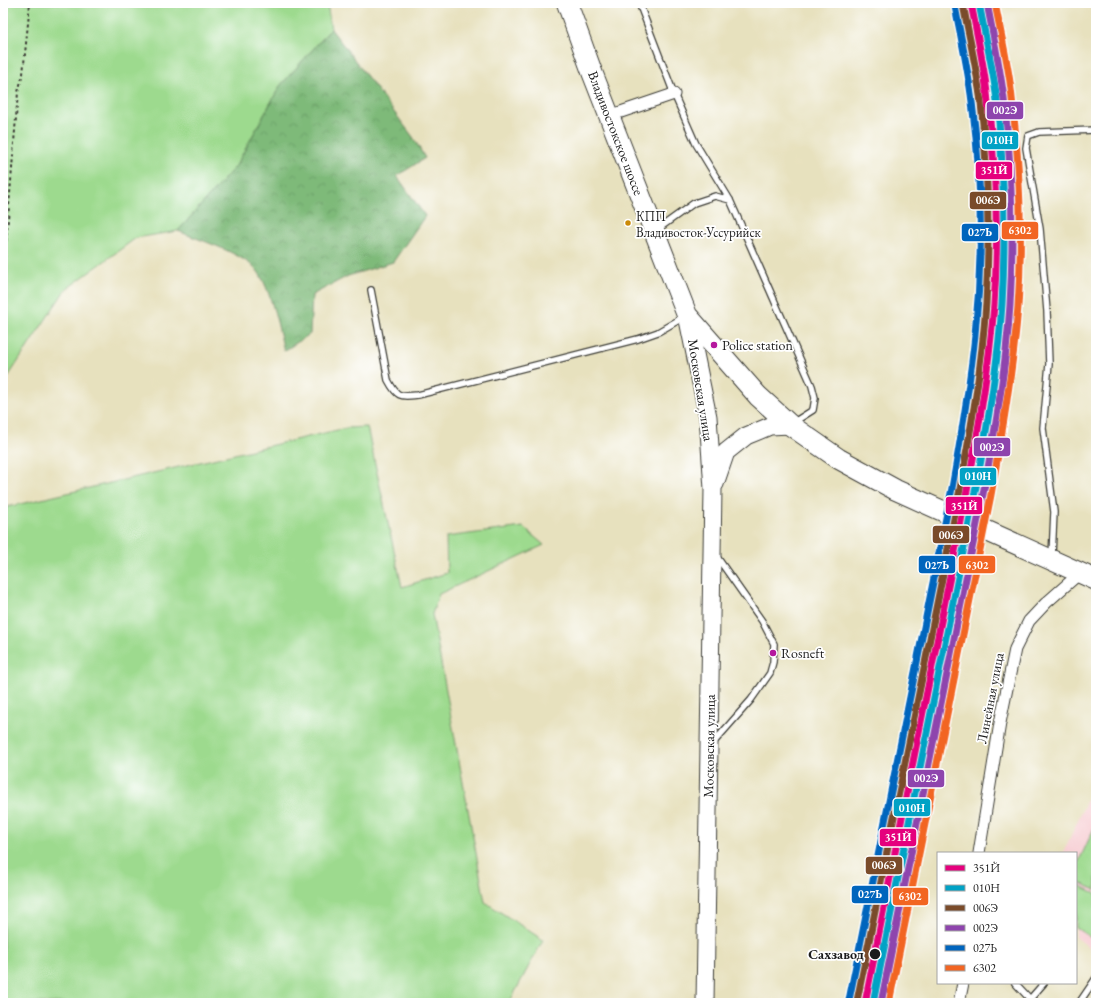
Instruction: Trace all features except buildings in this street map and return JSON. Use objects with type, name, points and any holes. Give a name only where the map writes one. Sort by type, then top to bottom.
[{"type":"highway","name":"Владивостокское шоссе","points":[[567,3],[609,116],[687,315],[758,396],[790,425],[839,459],[896,490],[1088,577]]},
{"type":"main road","name":"Московская улица","points":[[687,315],[708,417],[713,489],[705,1003]]},
{"type":"main road","name":"Московская улица","points":[[713,489],[726,452],[746,436],[770,426],[790,425]]},
{"type":"street","points":[[609,116],[674,94]]},
{"type":"street","name":"Линейная улица","points":[[979,852],[1000,723],[1015,649],[1028,621],[1046,602],[1088,577]]},
{"type":"street","points":[[958,1003],[963,984]]},
{"type":"lane","points":[[639,3],[674,94],[696,144],[730,200],[812,386],[815,398],[813,410],[790,425]]},
{"type":"lane","points":[[1044,557],[1054,512],[1043,428],[1049,364],[1047,311],[1040,229],[1026,148],[1028,136],[1039,132],[1096,130]]},
{"type":"lane","points":[[655,232],[694,203],[715,196],[730,200]]},
{"type":"lane","points":[[371,290],[388,380],[395,392],[405,396],[418,395],[638,339],[658,332],[687,315]]},
{"type":"lane","points":[[710,747],[751,700],[770,673],[773,662],[774,644],[762,621],[712,550]]},
{"type":"lane","points":[[1079,1003],[1096,978]]},
{"type":"lane","points":[[1016,984],[1028,1001],[1043,984]]},
{"type":"path","points":[[3,283],[18,92],[23,74],[30,3]]},
{"type":"shaded area","points":[[1096,780],[1096,953],[1077,938],[1077,852],[1063,852]]},
{"type":"green space","points":[[3,3],[327,3],[331,29],[280,86],[236,166],[178,231],[136,238],[65,290],[6,380],[3,453]]},
{"type":"green space","points":[[331,29],[413,137],[425,158],[397,176],[425,216],[393,262],[348,276],[312,295],[310,334],[284,351],[269,293],[259,273],[253,266],[226,250],[178,231],[236,166],[280,86]]},
{"type":"green space","points":[[367,427],[402,587],[447,573],[446,537],[523,527],[544,545],[439,594],[432,614],[485,902],[543,940],[509,1003],[3,1003],[3,508],[346,428]]},
{"type":"green space","points":[[1096,824],[1096,890],[1077,881],[1077,865]]},
{"type":"green space","points":[[1077,884],[1096,893],[1096,941],[1077,929]]},
{"type":"transit line","name":"351Й","points":[[865,1003],[971,468],[983,398],[992,328],[996,280],[995,178],[987,89],[971,3]]},
{"type":"transit line","name":"010Н","points":[[873,1003],[975,492],[988,422],[998,351],[1003,279],[1003,177],[997,101],[979,3]]},
{"type":"transit line","name":"002Э","points":[[881,1003],[983,494],[996,423],[1006,352],[1011,279],[1012,227],[1010,176],[1007,125],[1002,87],[987,3]]},
{"type":"transit line","name":"6302","points":[[889,1003],[991,495],[1007,401],[1016,331],[1020,281],[1019,176],[1011,86],[995,3]]},
{"type":"transit line","name":"006Э","points":[[857,1001],[960,489],[982,350],[987,278],[987,178],[981,103],[963,4]]},
{"type":"transit line","name":"027Ь","points":[[849,1000],[952,488],[973,354],[978,306],[980,248],[978,160],[970,90],[955,6]]},
{"type":"place","name":"КПП Владивосток-Уссурийск","points":[[628,223]]},
{"type":"place","name":"Police station","points":[[714,345]]},
{"type":"place","name":"Rosneft","points":[[773,653]]},
{"type":"place","name":"Сахзавод","points":[[875,954]]}]
